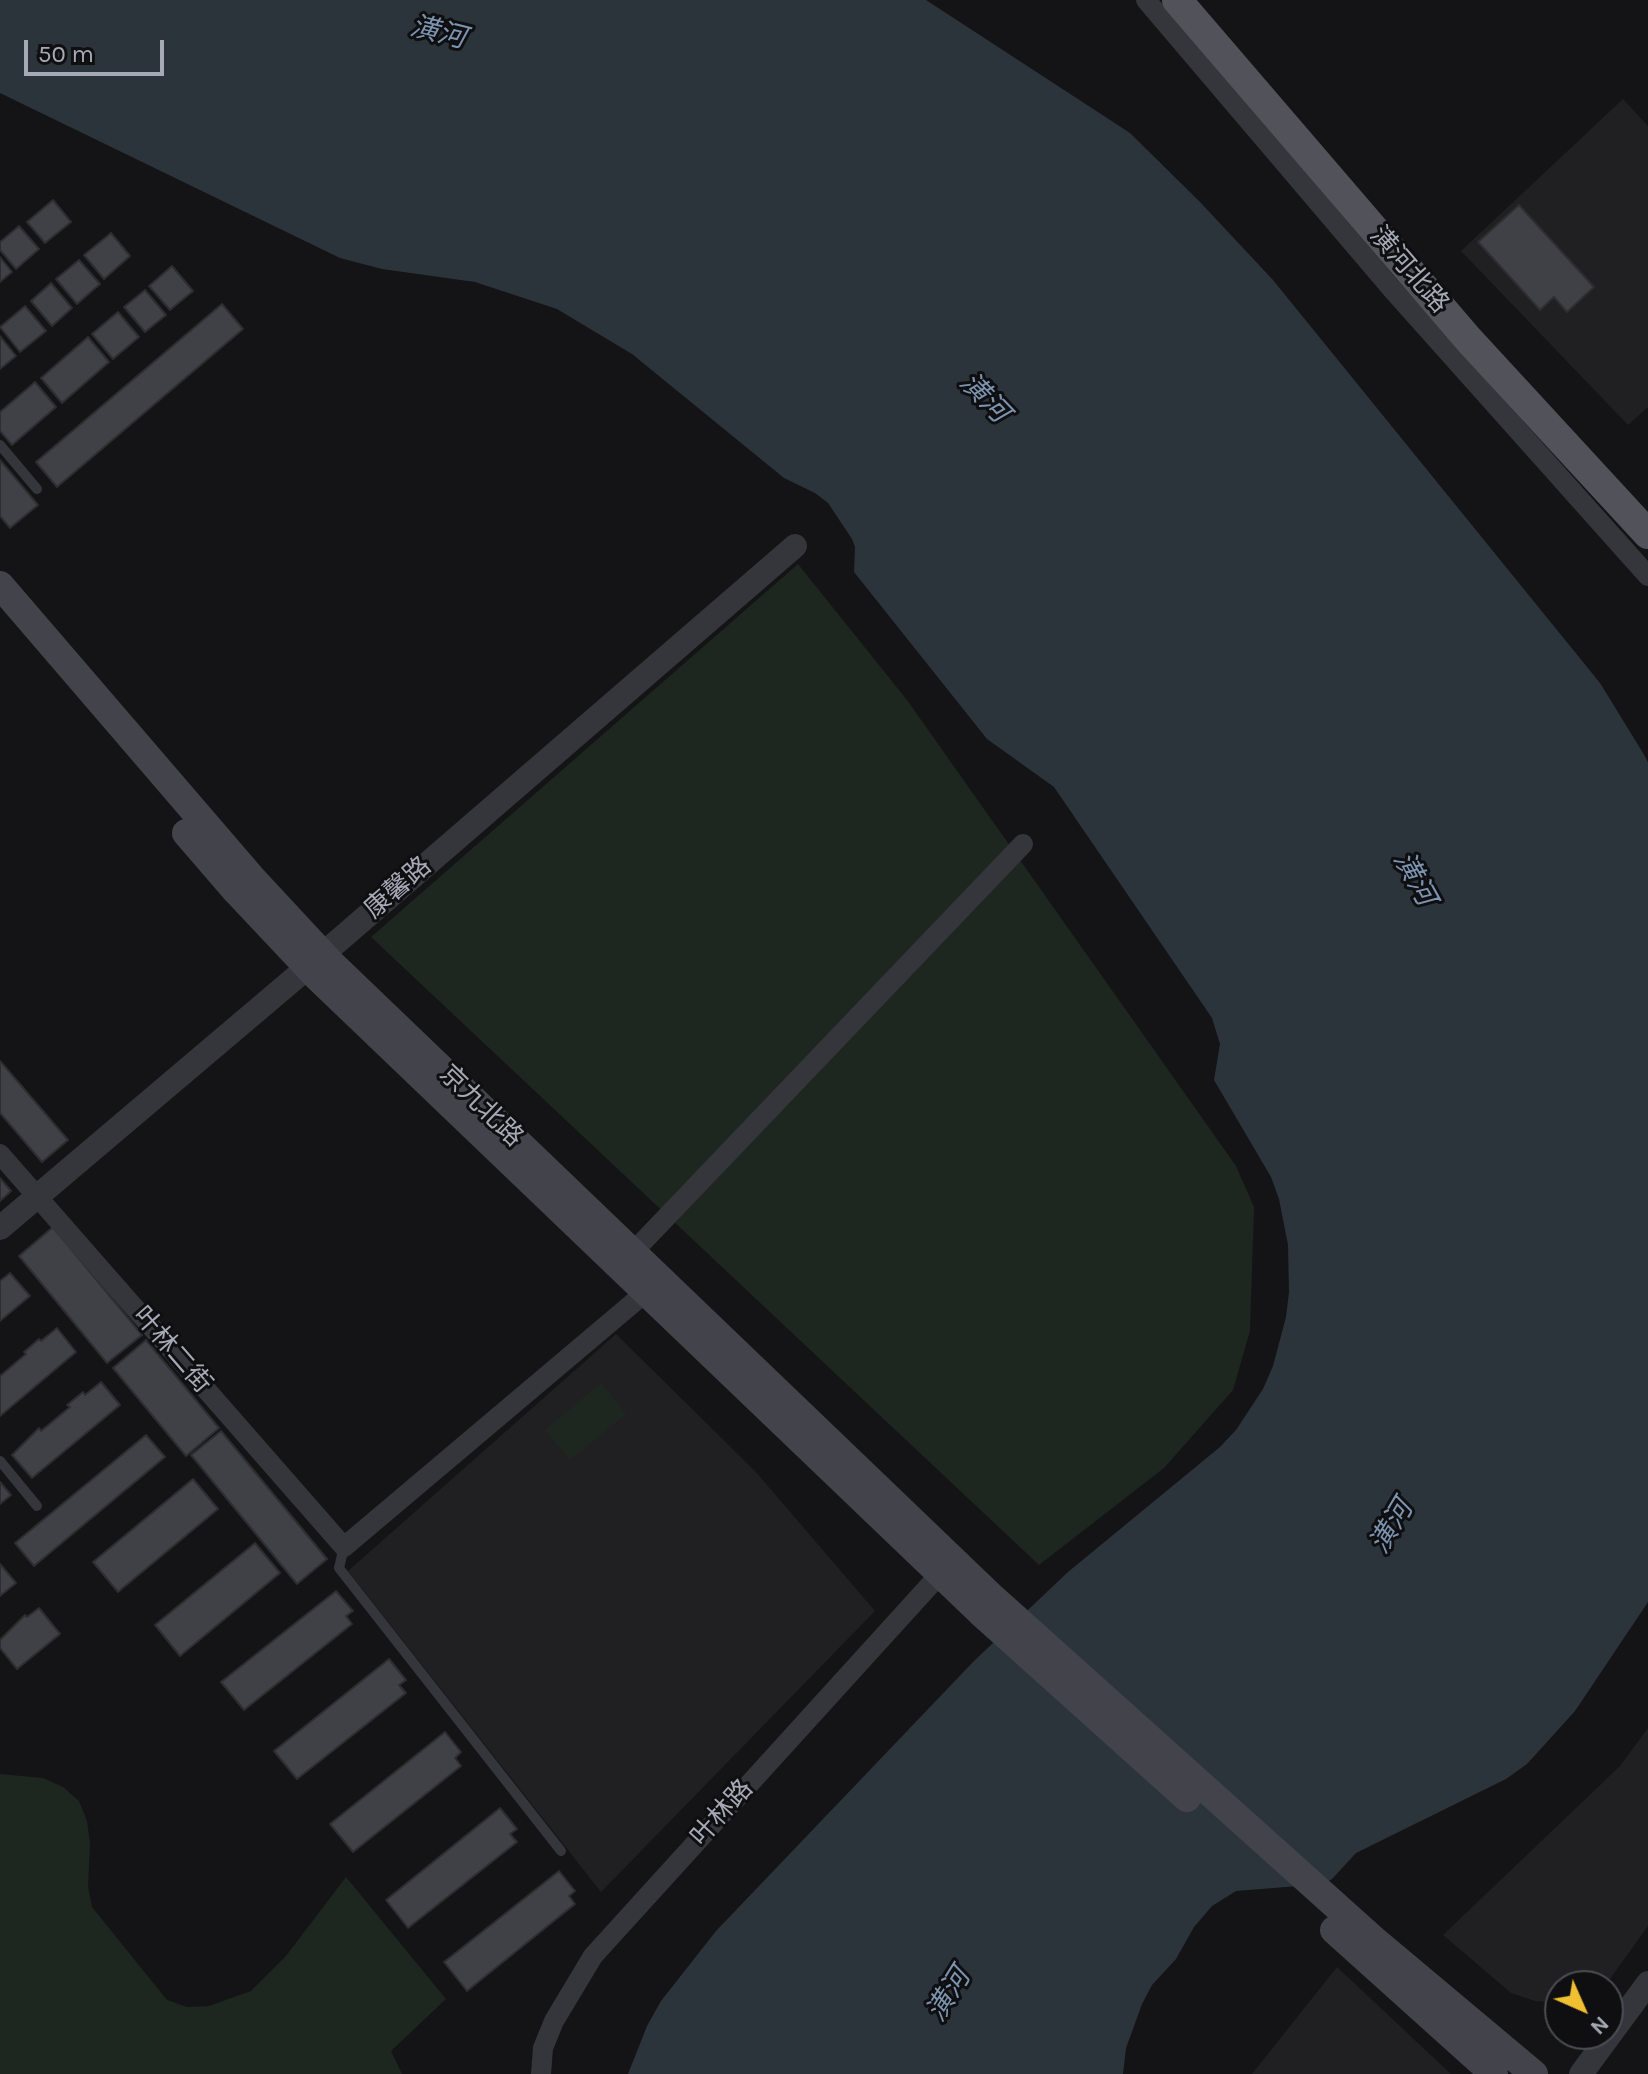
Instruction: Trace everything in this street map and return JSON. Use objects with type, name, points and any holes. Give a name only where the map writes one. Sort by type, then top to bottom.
[{"type":"main road","name":"潢河北路","points":[[1177,0],[1469,340],[1648,534]]},
{"type":"main road","name":"潢河北路","points":[[1203,0],[1483,327],[1648,505]]},
{"type":"main road","name":"京九北路","points":[[0,585],[233,857],[315,960],[646,1292],[940,1574],[986,1605]]},
{"type":"main road","name":"京九北路","points":[[0,615],[236,891],[633,1252],[986,1605]]},
{"type":"main road","points":[[986,1605],[1367,1946],[1494,2074]]},
{"type":"main road","points":[[1367,1946],[1534,2074]]},
{"type":"street","points":[[1146,0],[1391,288],[1648,576]]},
{"type":"street","name":"康馨路","points":[[0,1228],[795,546]]},
{"type":"street","points":[[633,1252],[1023,844]]},
{"type":"street","name":"叶林二街","points":[[0,1154],[344,1547]]},
{"type":"street","points":[[344,1547],[646,1292]]},
{"type":"street","name":"叶林路","points":[[541,2074],[543,2048],[554,2021],[593,1956],[940,1574]]},
{"type":"street","points":[[1581,2074],[1648,1983]]},
{"type":"lane","points":[[0,445],[37,489]]},
{"type":"lane","points":[[0,1461],[37,1506]]},
{"type":"lane","points":[[344,1547],[339,1568],[561,1851]]},
{"type":"shaded area","points":[[1623,99],[1648,126],[1648,407],[1628,425],[1461,251]]},
{"type":"shaded area","points":[[798,564],[907,700],[1236,1166],[1254,1207],[1250,1331],[1233,1390],[1164,1468],[1039,1565],[371,937]]},
{"type":"shaded area","points":[[616,1334],[755,1471],[875,1611],[601,1892],[348,1571]]},
{"type":"shaded area","points":[[601,1383],[626,1414],[570,1460],[545,1430]]},
{"type":"shaded area","points":[[1648,1728],[1648,1926],[1616,1970],[1544,1970],[1544,2002],[1511,1993],[1443,1935],[1620,1766]]},
{"type":"shaded area","points":[[0,1774],[43,1778],[63,1787],[79,1801],[87,1821],[90,1843],[88,1887],[92,1907],[167,2000],[187,2007],[209,2006],[251,1991],[286,1956],[346,1877],[446,1999],[391,2051],[402,2074],[0,2074]]},
{"type":"shaded area","points":[[1337,1967],[1451,2074],[1252,2074]]},
{"type":"water","name":"潢河","points":[[0,0],[926,0],[1130,133],[1200,202],[1273,280],[1600,683],[1648,762],[1648,1602],[1575,1711],[1527,1764],[1506,1779],[1356,1853],[1332,1879],[1323,1884],[1236,1891],[1212,1906],[1194,1927],[1176,1959],[1152,1985],[1126,2048],[1123,2074],[628,2074],[647,2026],[661,2001],[716,1931],[974,1661],[1068,1572],[1220,1447],[1236,1430],[1263,1389],[1273,1366],[1286,1317],[1288,1245],[1279,1199],[1271,1177],[1214,1080],[1220,1044],[1212,1018],[1054,787],[987,739],[854,572],[855,547],[852,539],[828,503],[784,478],[632,354],[557,309],[475,282],[382,269],[340,258],[0,93]]},
{"type":"building","points":[[53,200],[71,222],[45,243],[27,222]]},
{"type":"building","points":[[1519,205],[1594,287],[1567,312],[1554,297],[1540,310],[1478,242]]},
{"type":"building","points":[[19,226],[39,249],[16,269],[0,250],[0,242]]},
{"type":"building","points":[[111,233],[130,256],[104,279],[84,255]]},
{"type":"building","points":[[0,257],[12,272],[0,282]]},
{"type":"building","points":[[79,260],[100,284],[77,304],[56,279]]},
{"type":"building","points":[[172,266],[193,291],[170,310],[149,286]]},
{"type":"building","points":[[51,283],[72,308],[52,326],[31,301]]},
{"type":"building","points":[[145,290],[166,315],[145,332],[124,307]]},
{"type":"building","points":[[222,304],[243,329],[57,487],[36,462]]},
{"type":"building","points":[[25,306],[46,331],[20,352],[0,327]]},
{"type":"building","points":[[118,312],[139,337],[113,359],[92,334]]},
{"type":"building","points":[[0,336],[16,356],[0,369]]},
{"type":"building","points":[[88,337],[109,362],[62,403],[41,378]]},
{"type":"building","points":[[35,382],[56,407],[12,445],[0,431],[0,412]]},
{"type":"building","points":[[0,460],[38,505],[10,528],[0,516]]},
{"type":"building","points":[[0,1061],[68,1140],[42,1162],[0,1113]]},
{"type":"building","points":[[0,1178],[11,1191],[0,1201]]},
{"type":"building","points":[[53,1227],[142,1335],[107,1363],[19,1256]]},
{"type":"building","points":[[10,1273],[30,1296],[0,1321],[0,1281]]},
{"type":"building","points":[[57,1328],[76,1352],[0,1416],[0,1376],[39,1339],[41,1341]]},
{"type":"building","points":[[146,1340],[219,1428],[186,1456],[113,1368]]},
{"type":"building","points":[[101,1382],[120,1405],[32,1478],[12,1455],[39,1428],[41,1431],[70,1407],[67,1405]]},
{"type":"building","points":[[221,1431],[327,1559],[297,1584],[191,1455]]},
{"type":"building","points":[[146,1435],[165,1457],[34,1566],[15,1543]]},
{"type":"building","points":[[193,1479],[218,1509],[118,1592],[93,1562]]},
{"type":"building","points":[[0,1482],[11,1495],[0,1504]]},
{"type":"building","points":[[255,1543],[280,1573],[180,1656],[155,1625]]},
{"type":"building","points":[[0,1564],[16,1583],[0,1596]]},
{"type":"building","points":[[336,1591],[353,1611],[346,1616],[352,1624],[244,1710],[221,1682]]},
{"type":"building","points":[[39,1608],[60,1634],[17,1669],[0,1648],[0,1640],[25,1615],[27,1617]]},
{"type":"building","points":[[389,1659],[406,1680],[399,1685],[406,1693],[297,1779],[274,1751]]},
{"type":"building","points":[[445,1732],[461,1752],[455,1758],[461,1766],[353,1852],[330,1824]]},
{"type":"building","points":[[500,1808],[517,1829],[510,1834],[517,1842],[408,1928],[386,1900]]},
{"type":"building","points":[[559,1871],[575,1891],[569,1896],[575,1904],[467,1991],[444,1962]]}]
